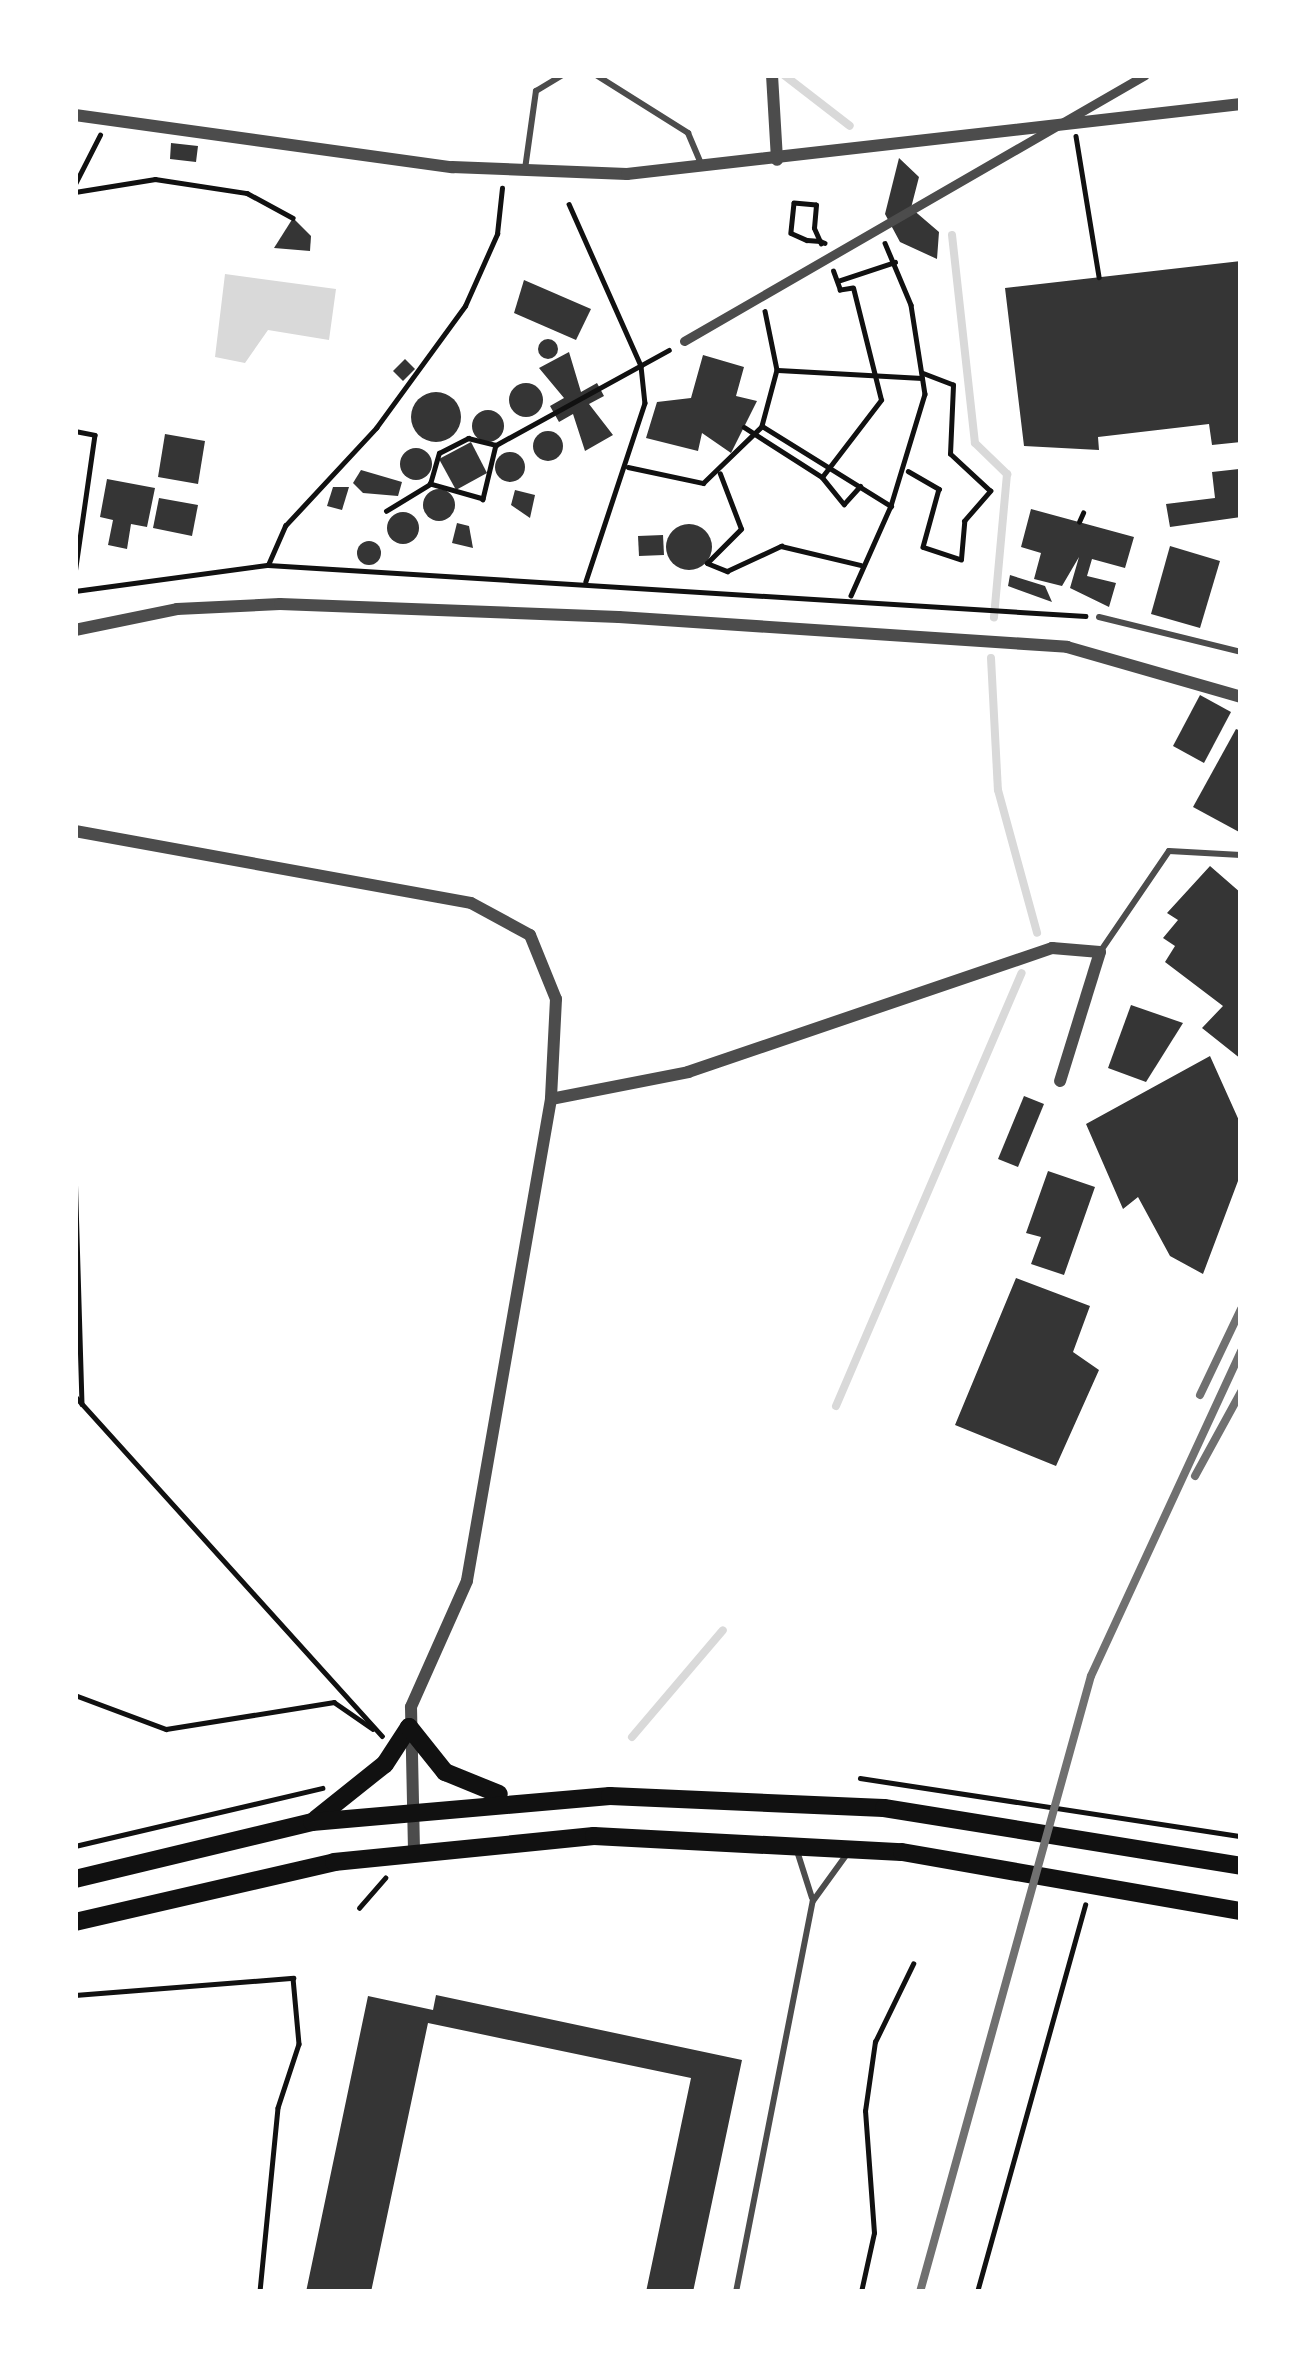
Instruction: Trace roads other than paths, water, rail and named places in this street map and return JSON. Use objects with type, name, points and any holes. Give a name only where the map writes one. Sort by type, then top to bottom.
[{"type":"main road","points":[[312,1822],[385,1764],[409,1727],[459,1780],[551,1798]]},
{"type":"main road","points":[[75,1879],[312,1822],[408,1808],[551,1798],[823,1802],[1241,1866]]},
{"type":"main road","points":[[75,1922],[413,1850],[594,1836],[854,1848],[1091,1882],[1241,1911]]},
{"type":"street","points":[[772,75],[777,160]]},
{"type":"street","points":[[684,341],[1145,75]]},
{"type":"street","points":[[75,115],[524,170],[702,168],[1073,119],[1241,104]]},
{"type":"street","points":[[75,630],[178,608],[280,604],[619,617],[1066,647],[1241,697]]},
{"type":"street","points":[[75,831],[472,903],[530,935],[556,998],[550,1100],[467,1581],[409,1727],[408,1808],[413,1850]]},
{"type":"street","points":[[550,1100],[688,1072],[1052,948],[1100,952],[1060,1081]]},
{"type":"lane","points":[[524,170],[536,91],[563,75]]},
{"type":"lane","points":[[596,75],[688,133],[702,168]]},
{"type":"lane","points":[[1099,617],[1241,652]]},
{"type":"lane","points":[[1100,952],[1169,851],[1241,855]]},
{"type":"lane","points":[[788,1842],[813,1901]]},
{"type":"lane","points":[[736,2292],[813,1901],[826,1871],[854,1848]]},
{"type":"waterway","points":[[784,75],[850,126]]},
{"type":"waterway","points":[[952,235],[975,443],[1007,474],[994,617]]},
{"type":"waterway","points":[[991,658],[998,790],[1037,933]]},
{"type":"waterway","points":[[836,1406],[1022,973]]},
{"type":"waterway","points":[[632,1737],[723,1630]]},
{"type":"railway","points":[[1200,1395],[1241,1309]]},
{"type":"railway","points":[[920,2292],[1091,1676],[1241,1351]]},
{"type":"railway","points":[[1195,1476],[1241,1392]]}]
